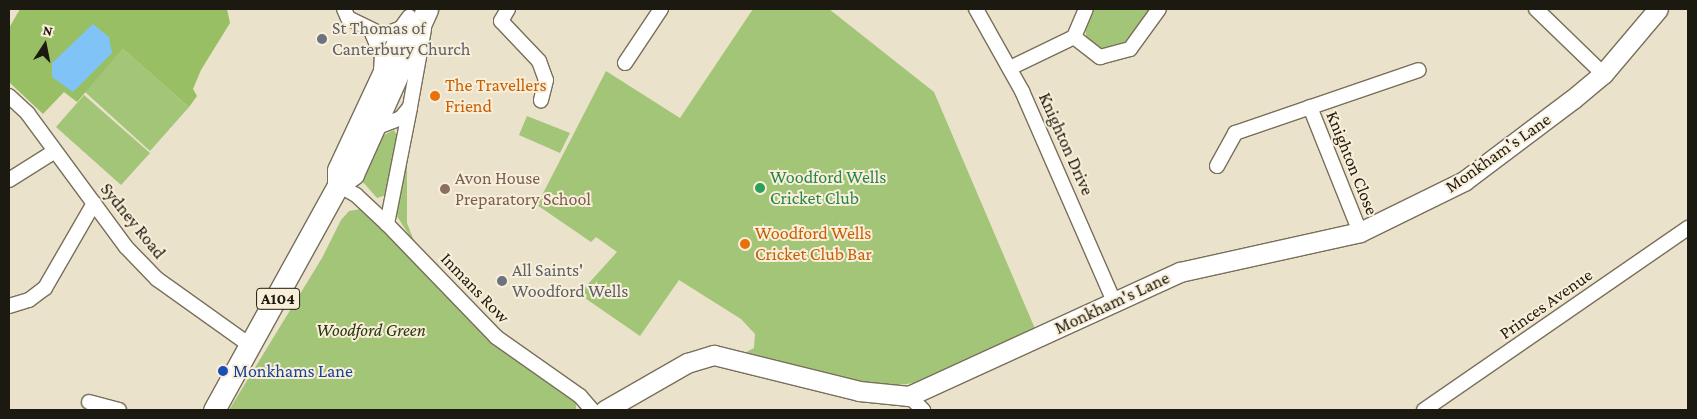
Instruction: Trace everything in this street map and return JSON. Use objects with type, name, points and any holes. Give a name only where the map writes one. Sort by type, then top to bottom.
[{"type":"main road","name":"A104","points":[[338,185],[338,170],[378,83],[419,11]]},
{"type":"main road","name":"A104","points":[[214,410],[251,346],[338,185],[352,174],[375,128],[419,11]]},
{"type":"street","points":[[344,9],[348,18],[372,33],[394,33],[419,11]]},
{"type":"street","points":[[625,63],[661,9]]},
{"type":"street","name":"Knighton Drive","points":[[976,9],[1010,68],[1113,299]]},
{"type":"street","points":[[1010,68],[1074,37],[1086,9]]},
{"type":"street","points":[[1074,37],[1100,57],[1130,49],[1159,9]]},
{"type":"street","points":[[1536,9],[1603,74]]},
{"type":"street","name":"Monkham's Lane","points":[[605,410],[687,363],[714,356],[858,391],[909,396],[962,375],[1113,299],[1180,272],[1360,232],[1464,181],[1603,74],[1658,9]]},
{"type":"street","points":[[387,224],[410,107],[419,11]]},
{"type":"street","points":[[504,15],[540,62],[546,80],[541,100]]},
{"type":"street","points":[[372,33],[382,56],[378,83]]},
{"type":"street","name":"Knighton Close","points":[[1217,166],[1236,133],[1419,70]]},
{"type":"street","name":"Sydney Road","points":[[9,96],[157,279],[251,346]]},
{"type":"street","points":[[375,128],[401,118],[410,107]]},
{"type":"street","name":"Knighton Close","points":[[1310,107],[1360,232]]},
{"type":"street","points":[[9,180],[54,151]]},
{"type":"street","name":"Inmans Row","points":[[338,185],[356,195],[387,224],[496,337],[580,396],[592,410]]},
{"type":"street","points":[[9,306],[28,300],[45,288],[94,203]]},
{"type":"street","name":"Princes Avenue","points":[[1424,410],[1688,228]]},
{"type":"street","points":[[909,396],[923,410]]},
{"type":"street","points":[[89,402],[120,410]]},
{"type":"green space","points":[[20,9],[227,9],[230,23],[201,70],[193,89],[197,96],[189,107],[123,49],[77,102],[64,92],[43,114],[9,82],[9,28]]},
{"type":"green space","name":"Woodford Wells Cricket Club","points":[[753,9],[829,9],[934,92],[1036,331],[929,381],[876,388],[741,355],[754,348],[755,334],[741,319],[679,280],[640,336],[579,294],[617,252],[596,237],[591,242],[537,205],[606,71],[680,118]]},
{"type":"green space","points":[[1093,9],[1154,9],[1124,43],[1104,49],[1093,46],[1086,36],[1085,22]]},
{"type":"green space","points":[[123,49],[189,107],[150,151],[85,92]]},
{"type":"green space","points":[[84,95],[150,153],[121,185],[56,127]]},
{"type":"green space","points":[[527,116],[570,133],[560,153],[519,135]]},
{"type":"green space","points":[[394,130],[398,137],[386,195],[377,198],[362,181],[382,136]]},
{"type":"green space","points":[[407,161],[407,223],[416,246],[395,213]]},
{"type":"green space","name":"Woodford Green","points":[[361,209],[492,340],[576,403],[576,410],[229,410],[322,258],[341,220],[349,211]]},
{"type":"water","points":[[93,24],[109,37],[112,53],[73,92],[52,77],[52,63]]},
{"type":"place","name":"St Thomas of Canterbury Church","points":[[322,39]]},
{"type":"place","name":"The Travellers Friend","points":[[435,96]]},
{"type":"place","name":"Woodford Wells Cricket Club","points":[[760,188]]},
{"type":"place","name":"Avon House Preparatory School","points":[[445,189]]},
{"type":"place","name":"Woodford Wells Cricket Club Bar","points":[[745,244]]},
{"type":"place","name":"All Saints' Woodford Wells","points":[[502,281]]},
{"type":"place","name":"Monkhams Lane","points":[[223,371]]}]
